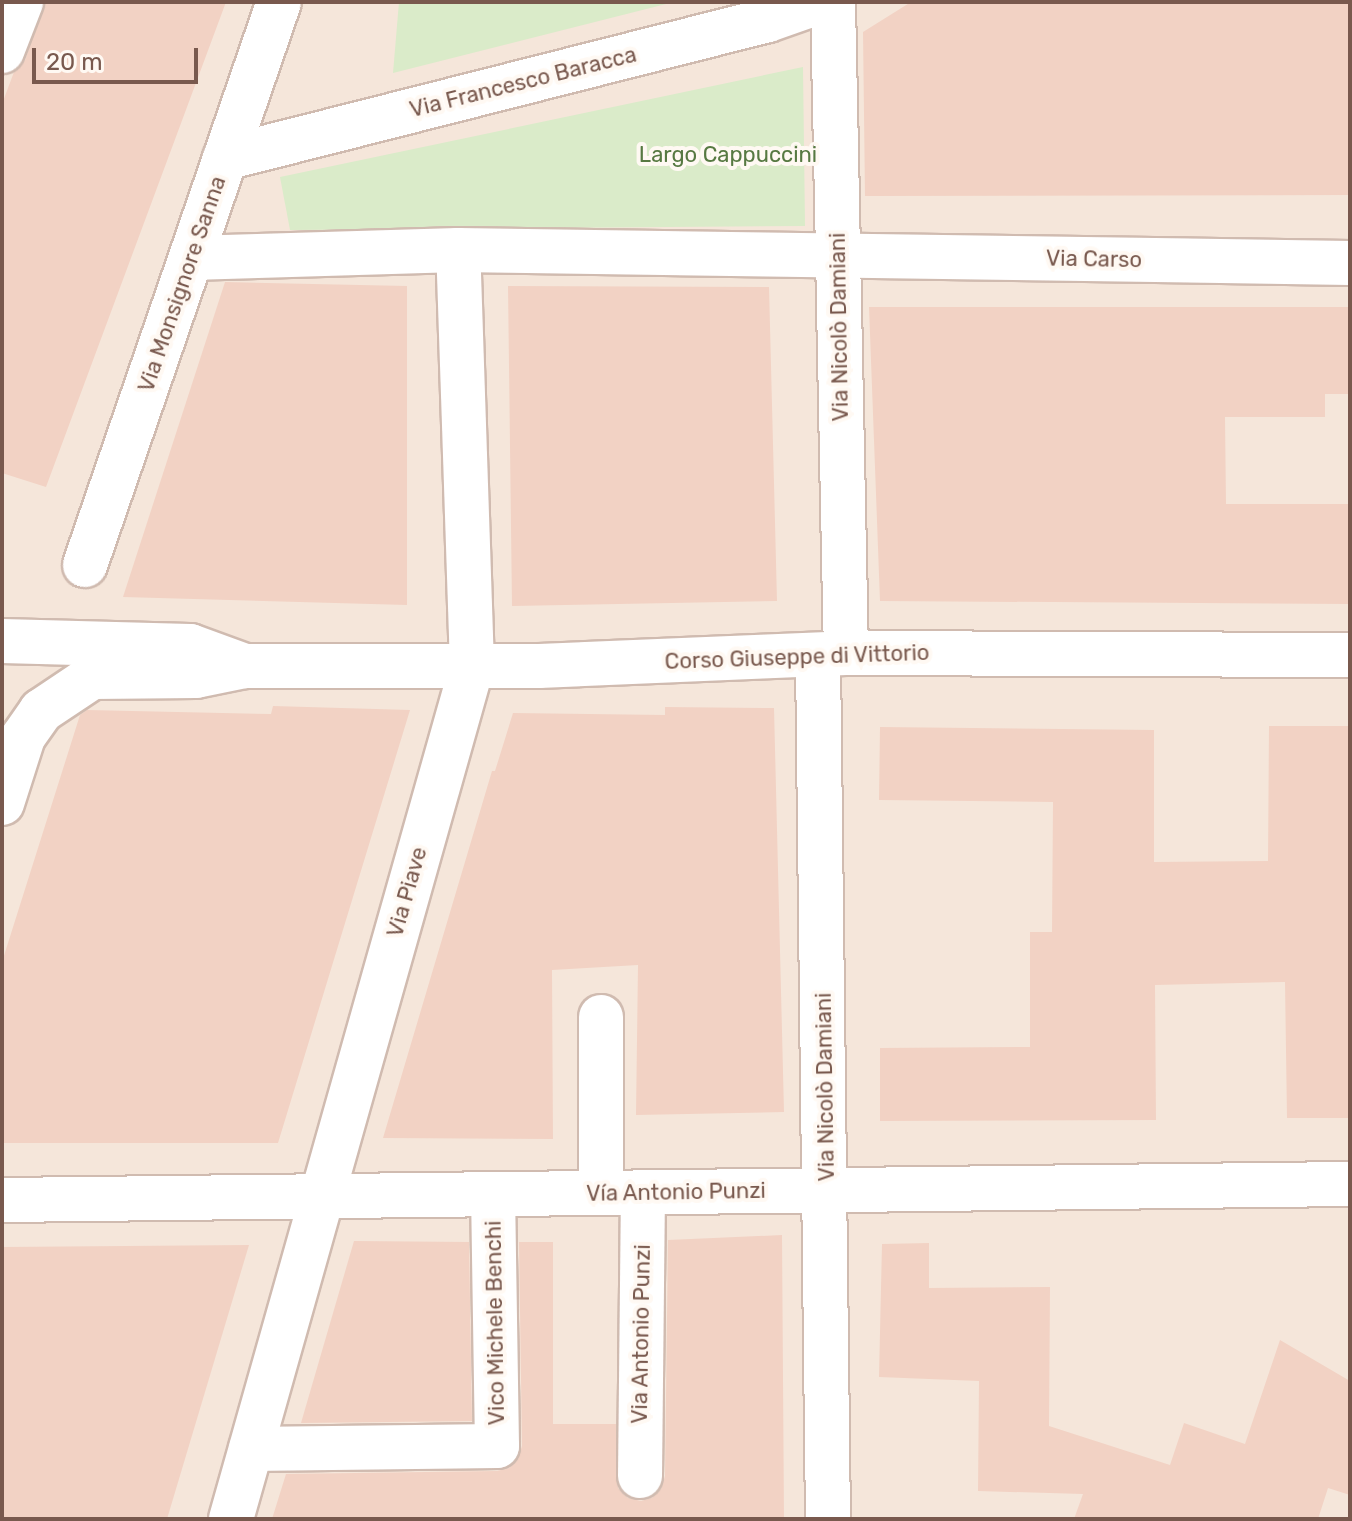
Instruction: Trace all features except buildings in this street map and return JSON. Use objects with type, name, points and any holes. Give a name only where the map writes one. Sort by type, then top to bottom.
[{"type":"street","points":[[2,51],[21,2]]},
{"type":"street","name":"Via Monsignore Sanna","points":[[85,565],[279,2]]},
{"type":"street","name":"Via Francesco Baracca","points":[[225,158],[768,20],[819,2]]},
{"type":"street","name":"Via Nicolò Damiani","points":[[828,1519],[827,1190],[838,254],[833,2]]},
{"type":"street","points":[[191,258],[458,250],[838,254]]},
{"type":"street","name":"Via Piave","points":[[231,1519],[472,666],[458,250]]},
{"type":"street","name":"Via Carso","points":[[838,254],[1350,263]]},
{"type":"street","points":[[2,641],[190,646],[245,666]]},
{"type":"street","name":"Corso Giuseppe di Vittorio","points":[[245,666],[472,666],[832,654],[1350,655]]},
{"type":"street","points":[[2,803],[23,737],[41,711],[92,677],[196,676],[245,666]]},
{"type":"street","points":[[601,1017],[601,1193]]},
{"type":"street","name":"Vía Antonio Punzi","points":[[2,1200],[1350,1184]]},
{"type":"street","name":"Via Antonio Punzi","points":[[640,1476],[643,1193]]},
{"type":"street","name":"Vico Michele Benchi","points":[[251,1449],[497,1446],[493,1195]]},
{"type":"shaded area","points":[[2,2],[1350,2],[1350,1519],[2,1519]]},
{"type":"green space","points":[[399,2],[674,2],[393,73]]},
{"type":"green space","name":"Largo Cappuccini","points":[[803,67],[805,226],[290,230],[280,177]]}]
